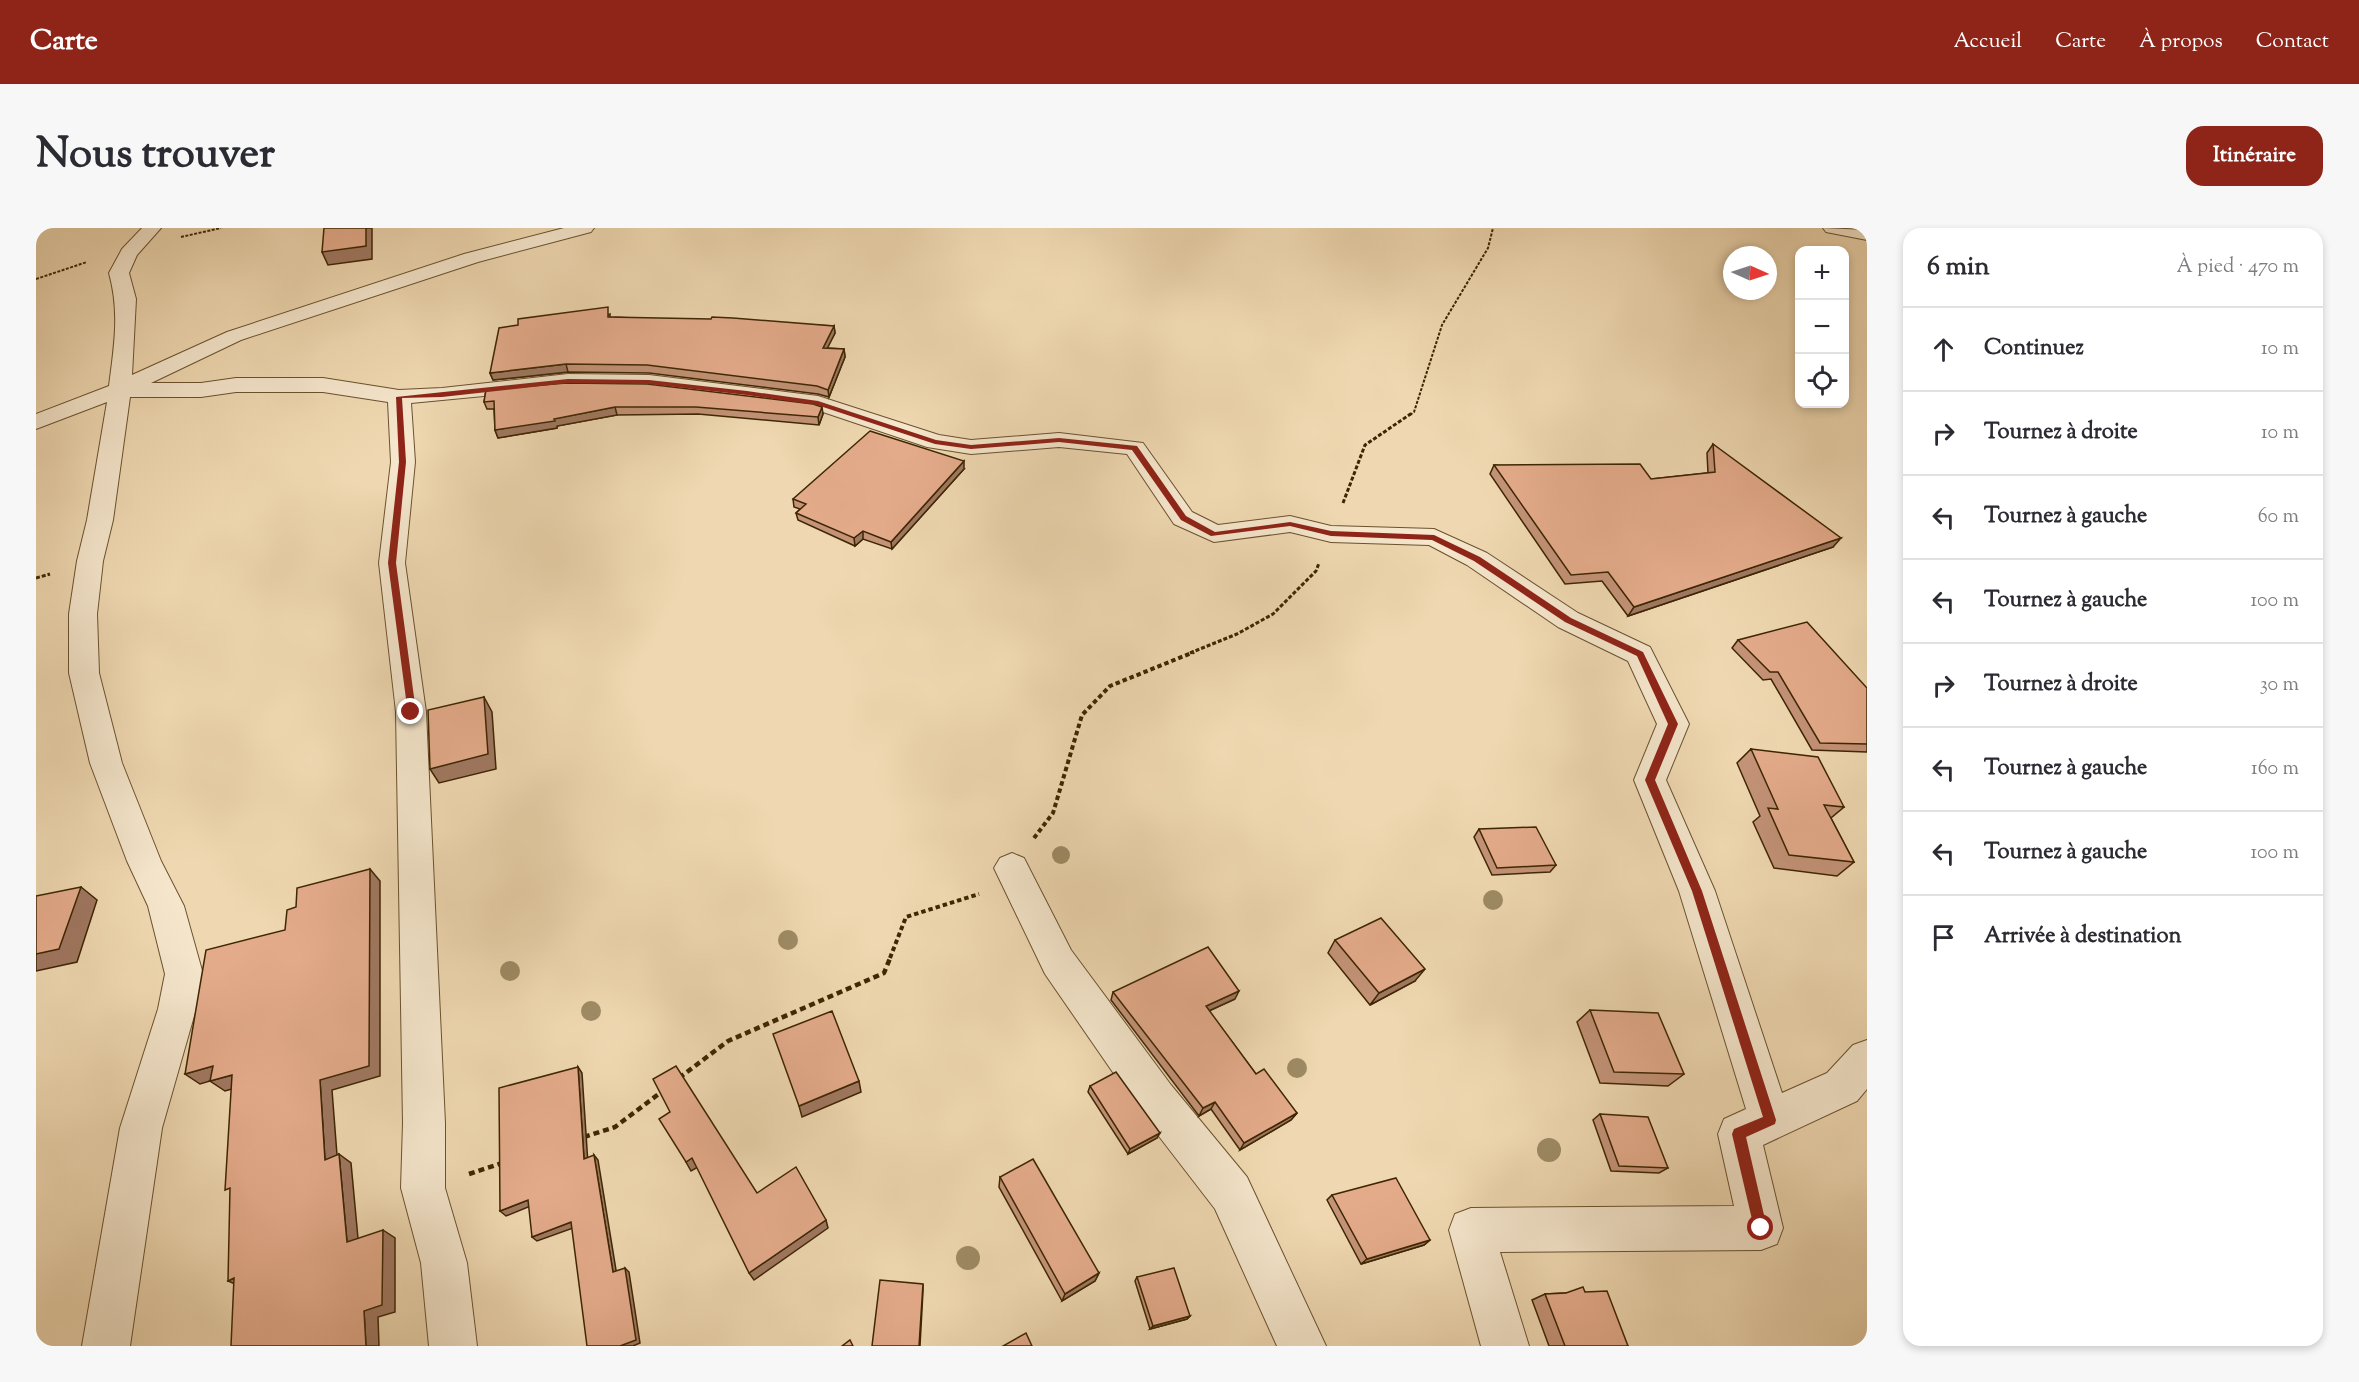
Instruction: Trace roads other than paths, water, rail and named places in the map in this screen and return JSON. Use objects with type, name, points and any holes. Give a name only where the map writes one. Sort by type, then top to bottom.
[{"type":"street","points":[[106,1346],[141,1128],[177,1009],[184,974],[166,906],[144,861],[106,763],[84,673],[83,614],[88,572],[116,426],[124,343],[126,299],[119,273],[129,253],[152,228]]},
{"type":"street","points":[[36,422],[119,390],[234,336],[471,258],[585,228]]},
{"type":"street","points":[[1832,228],[1867,235]]},
{"type":"street","points":[[119,390],[201,390],[236,385],[323,385],[399,397],[442,395],[568,381],[649,382],[818,403],[944,443],[971,447],[1059,440],[1105,443],[1135,448],[1183,518],[1214,534],[1290,524],[1331,534],[1434,537],[1477,559],[1568,620],[1640,654],[1673,724],[1650,780],[1697,891],[1770,1120]]},
{"type":"street","points":[[399,397],[403,462],[392,563],[411,712],[424,1123],[423,1188],[444,1263],[453,1346]]},
{"type":"street","points":[[1012,868],[1058,962],[1156,1099],[1231,1193],[1302,1346]]},
{"type":"street","points":[[1505,1346],[1472,1230],[1761,1228],[1739,1134],[1842,1087],[1867,1059]]}]
